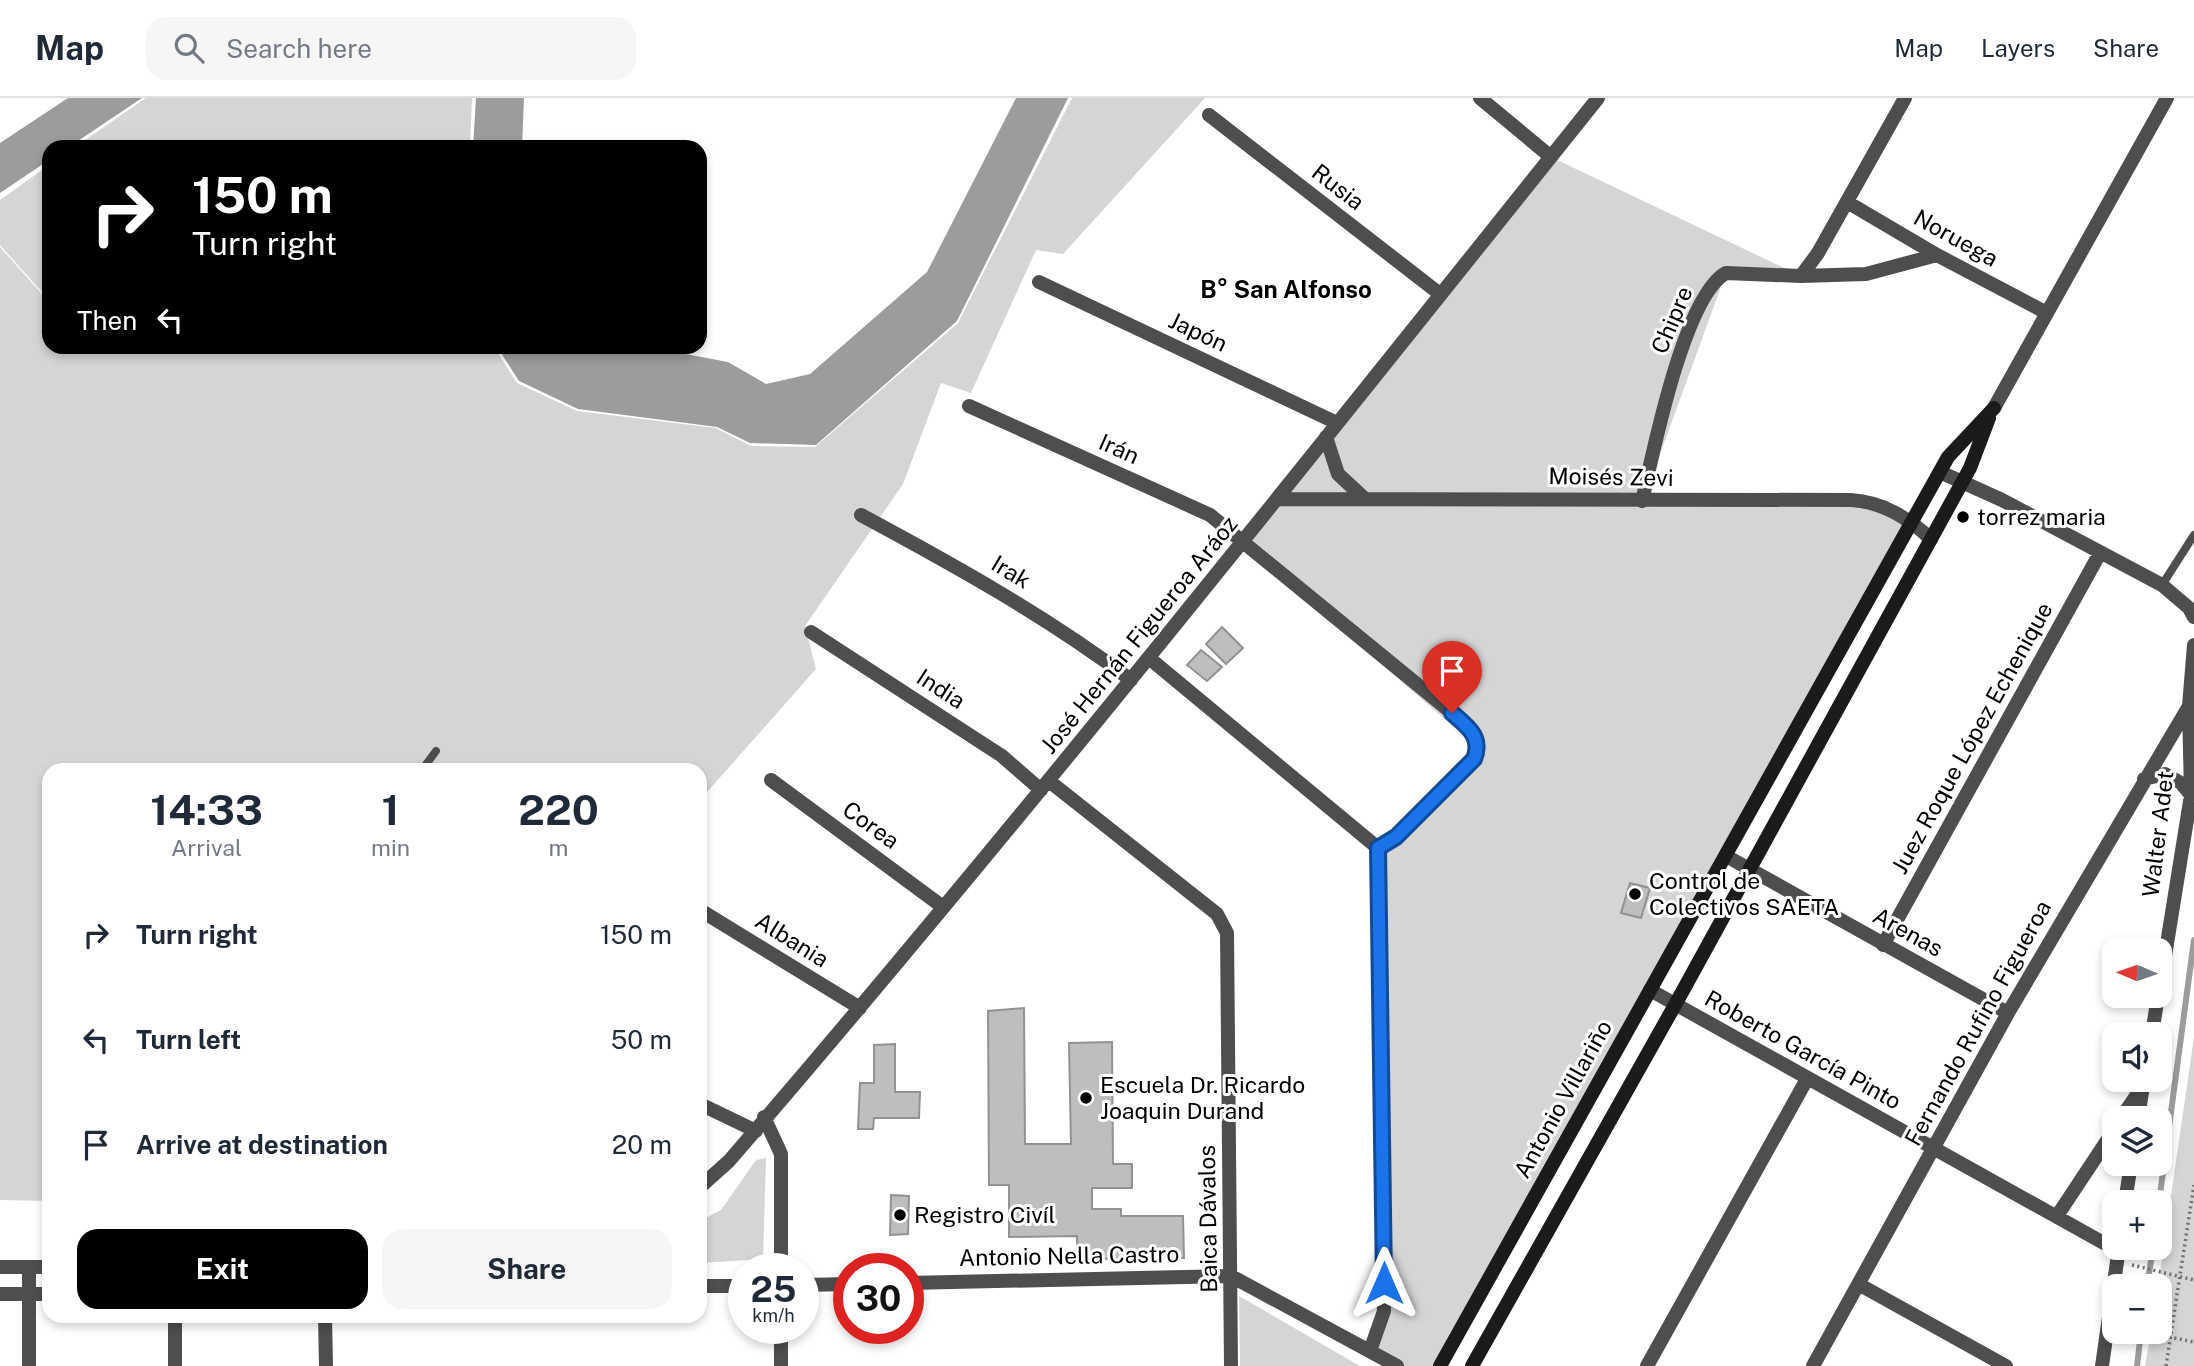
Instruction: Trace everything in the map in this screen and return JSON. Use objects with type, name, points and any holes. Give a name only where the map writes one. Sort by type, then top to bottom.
[{"type":"street","points":[[1480,98],[1551,158]]},
{"type":"street","name":"José Hernán Figueroa Aráoz","points":[[707,1181],[756,1131],[764,1117],[860,1008],[1045,786],[1243,544],[1598,98]]},
{"type":"street","points":[[1801,276],[1818,253],[1905,98]]},
{"type":"street","points":[[1472,1366],[1675,1005],[1931,539],[1963,480],[1994,408],[2045,312],[2167,98]]},
{"type":"street","name":"Rusia","points":[[1209,115],[1440,294]]},
{"type":"street","name":"Noruega","points":[[1847,202],[1937,256],[2045,312]]},
{"type":"street","name":"Chipre","points":[[1642,501],[1676,369],[1696,315],[1711,286],[1726,272],[1801,276],[1866,274],[1937,256]]},
{"type":"street","name":"Japón","points":[[1040,282],[1337,423]]},
{"type":"street","name":"Irán","points":[[969,406],[1210,515],[1468,726],[1475,736],[1478,748],[1474,759],[1396,837],[1378,848]]},
{"type":"street","name":"Antonio Villariño","points":[[1440,1366],[1948,457],[1994,408]]},
{"type":"street","points":[[1326,437],[1338,474],[1365,499]]},
{"type":"street","points":[[1940,472],[1963,480],[2162,585],[2189,608],[2194,617]]},
{"type":"street","name":"Moisés Zevi","points":[[1279,499],[1461,501],[1598,497],[1642,501],[1859,500],[1884,507],[1912,522],[1931,539]]},
{"type":"street","name":"Irak","points":[[861,515],[997,589],[1088,648],[1131,680]]},
{"type":"street","name":"Juez Roque López Echenique","points":[[1883,945],[2100,553]]},
{"type":"street","name":"India","points":[[811,632],[1002,756],[1217,914],[1224,924],[1227,947]]},
{"type":"street","name":"Walter Adet","points":[[2168,938],[2191,795],[2189,706],[2194,645]]},
{"type":"street","points":[[1149,657],[1378,848],[1384,1311],[1370,1351]]},
{"type":"street","name":"Fernando Rufino Figueroa","points":[[1813,1366],[2008,1013],[2189,706]]},
{"type":"street","points":[[2144,779],[2165,774],[2182,783],[2191,795]]},
{"type":"street","name":"Corea","points":[[771,780],[943,907]]},
{"type":"street","name":"Arenas","points":[[1726,856],[2008,1013]]},
{"type":"street","name":"Albania","points":[[707,914],[860,1008]]},
{"type":"street","name":"Baica Dávalos","points":[[1227,947],[1231,1366]]},
{"type":"street","name":"Roberto García Pinto","points":[[1650,990],[1933,1150],[2102,1240]]},
{"type":"street","points":[[1647,1366],[1807,1079]]},
{"type":"street","points":[[707,1107],[756,1131]]},
{"type":"street","points":[[764,1117],[781,1153],[781,1253]]},
{"type":"street","points":[[2057,1216],[2102,1148]]},
{"type":"street","points":[[2102,1366],[2116,1260]]},
{"type":"street","points":[[0,1267],[42,1266]]},
{"type":"street","points":[[29,1267],[29,1366]]},
{"type":"street","points":[[1231,1276],[1398,1366]]},
{"type":"street","name":"Antonio Nella Castro","points":[[924,1283],[1231,1276]]},
{"type":"street","points":[[1860,1284],[1983,1360],[2006,1366]]},
{"type":"street","points":[[707,1286],[728,1286]]},
{"type":"street","points":[[0,1294],[42,1294]]},
{"type":"street","points":[[175,1323],[175,1366]]},
{"type":"street","points":[[325,1323],[326,1366]]},
{"type":"street","points":[[781,1344],[781,1366]]},
{"type":"lane","points":[[2162,585],[2194,535]]},
{"type":"lane","points":[[427,763],[436,751]]},
{"type":"path","points":[[2172,1317],[2194,1185]]},
{"type":"path","points":[[2138,1266],[2194,1280]]},
{"type":"path","points":[[2172,1338],[2194,1342]]},
{"type":"path","points":[[2166,1366],[2168,1344]]},
{"type":"shaded area","points":[[68,98],[142,98],[79,140],[42,140],[42,165],[0,193],[0,143]]},
{"type":"shaded area","points":[[146,98],[472,98],[470,140],[85,140]]},
{"type":"shaded area","points":[[476,98],[524,98],[522,140],[473,140]]},
{"type":"shaded area","points":[[1016,98],[1068,98],[957,321],[816,445],[750,443],[717,427],[578,409],[519,381],[502,354],[685,354],[728,362],[766,384],[810,374],[927,272]]},
{"type":"shaded area","points":[[1072,98],[1205,98],[1063,254],[1036,250],[971,393],[941,383],[903,484],[805,626],[816,669],[707,792],[707,763],[42,763],[42,1201],[0,1200],[0,247],[42,294],[42,354],[498,354],[517,383],[577,411],[716,428],[751,446],[815,447],[958,323]]},
{"type":"shaded area","points":[[1551,157],[1801,276],[1726,273],[1643,501],[1866,501],[1912,522],[1440,1366],[1397,1366],[1370,1351],[1384,1311],[1378,848],[1478,748],[1243,544]]},
{"type":"shaded area","points":[[42,170],[42,292],[0,245],[0,200]]},
{"type":"shaded area","points":[[2194,1037],[2194,1366],[2145,1366],[2149,1344],[2172,1344],[2172,1274],[2160,1274],[2162,1260],[2172,1260],[2172,1190]]},
{"type":"shaded area","points":[[766,1158],[763,1253],[728,1253],[728,1261],[707,1263],[707,1217],[721,1210],[756,1160]]},
{"type":"shaded area","points":[[1239,1296],[1360,1366],[1240,1366]]},
{"type":"building","points":[[1222,627],[1243,648],[1226,664],[1206,644]]},
{"type":"building","points":[[1201,650],[1222,667],[1207,681],[1187,665]]},
{"type":"building","points":[[1630,883],[1650,888],[1641,918],[1621,913]]},
{"type":"building","points":[[1024,1008],[1025,1144],[1071,1144],[1069,1043],[1112,1042],[1113,1164],[1132,1164],[1132,1188],[1092,1188],[1092,1209],[1121,1209],[1121,1216],[1183,1216],[1184,1258],[1077,1259],[1077,1236],[1009,1237],[1009,1185],[989,1185],[988,1011]]},
{"type":"building","points":[[895,1044],[895,1092],[920,1092],[919,1118],[874,1118],[873,1129],[858,1129],[860,1083],[874,1083],[874,1045]]},
{"type":"building","name":"Registro Civíl","points":[[891,1195],[909,1196],[908,1234],[890,1235]]},
{"type":"waterway","points":[[2161,1190],[2194,940]]},
{"type":"waterway","points":[[2149,1274],[2151,1260]]},
{"type":"waterway","points":[[2137,1366],[2140,1344]]},
{"type":"place","name":"torrez maria","points":[[1963,517]]},
{"type":"place","name":"Control de Colectivos SAETA","points":[[1635,894]]},
{"type":"place","name":"Escuela Dr. Ricardo Joaquin Durand","points":[[1086,1098]]},
{"type":"place","name":"Registro Civíl","points":[[900,1215]]},
{"type":"district","name":"B° San Alfonso","points":[[1286,290]]},
{"type":"route","points":[[1384,1283],[1381,866],[1378,848],[1396,837],[1474,759],[1478,748],[1475,736],[1468,726],[1452,713]]}]
